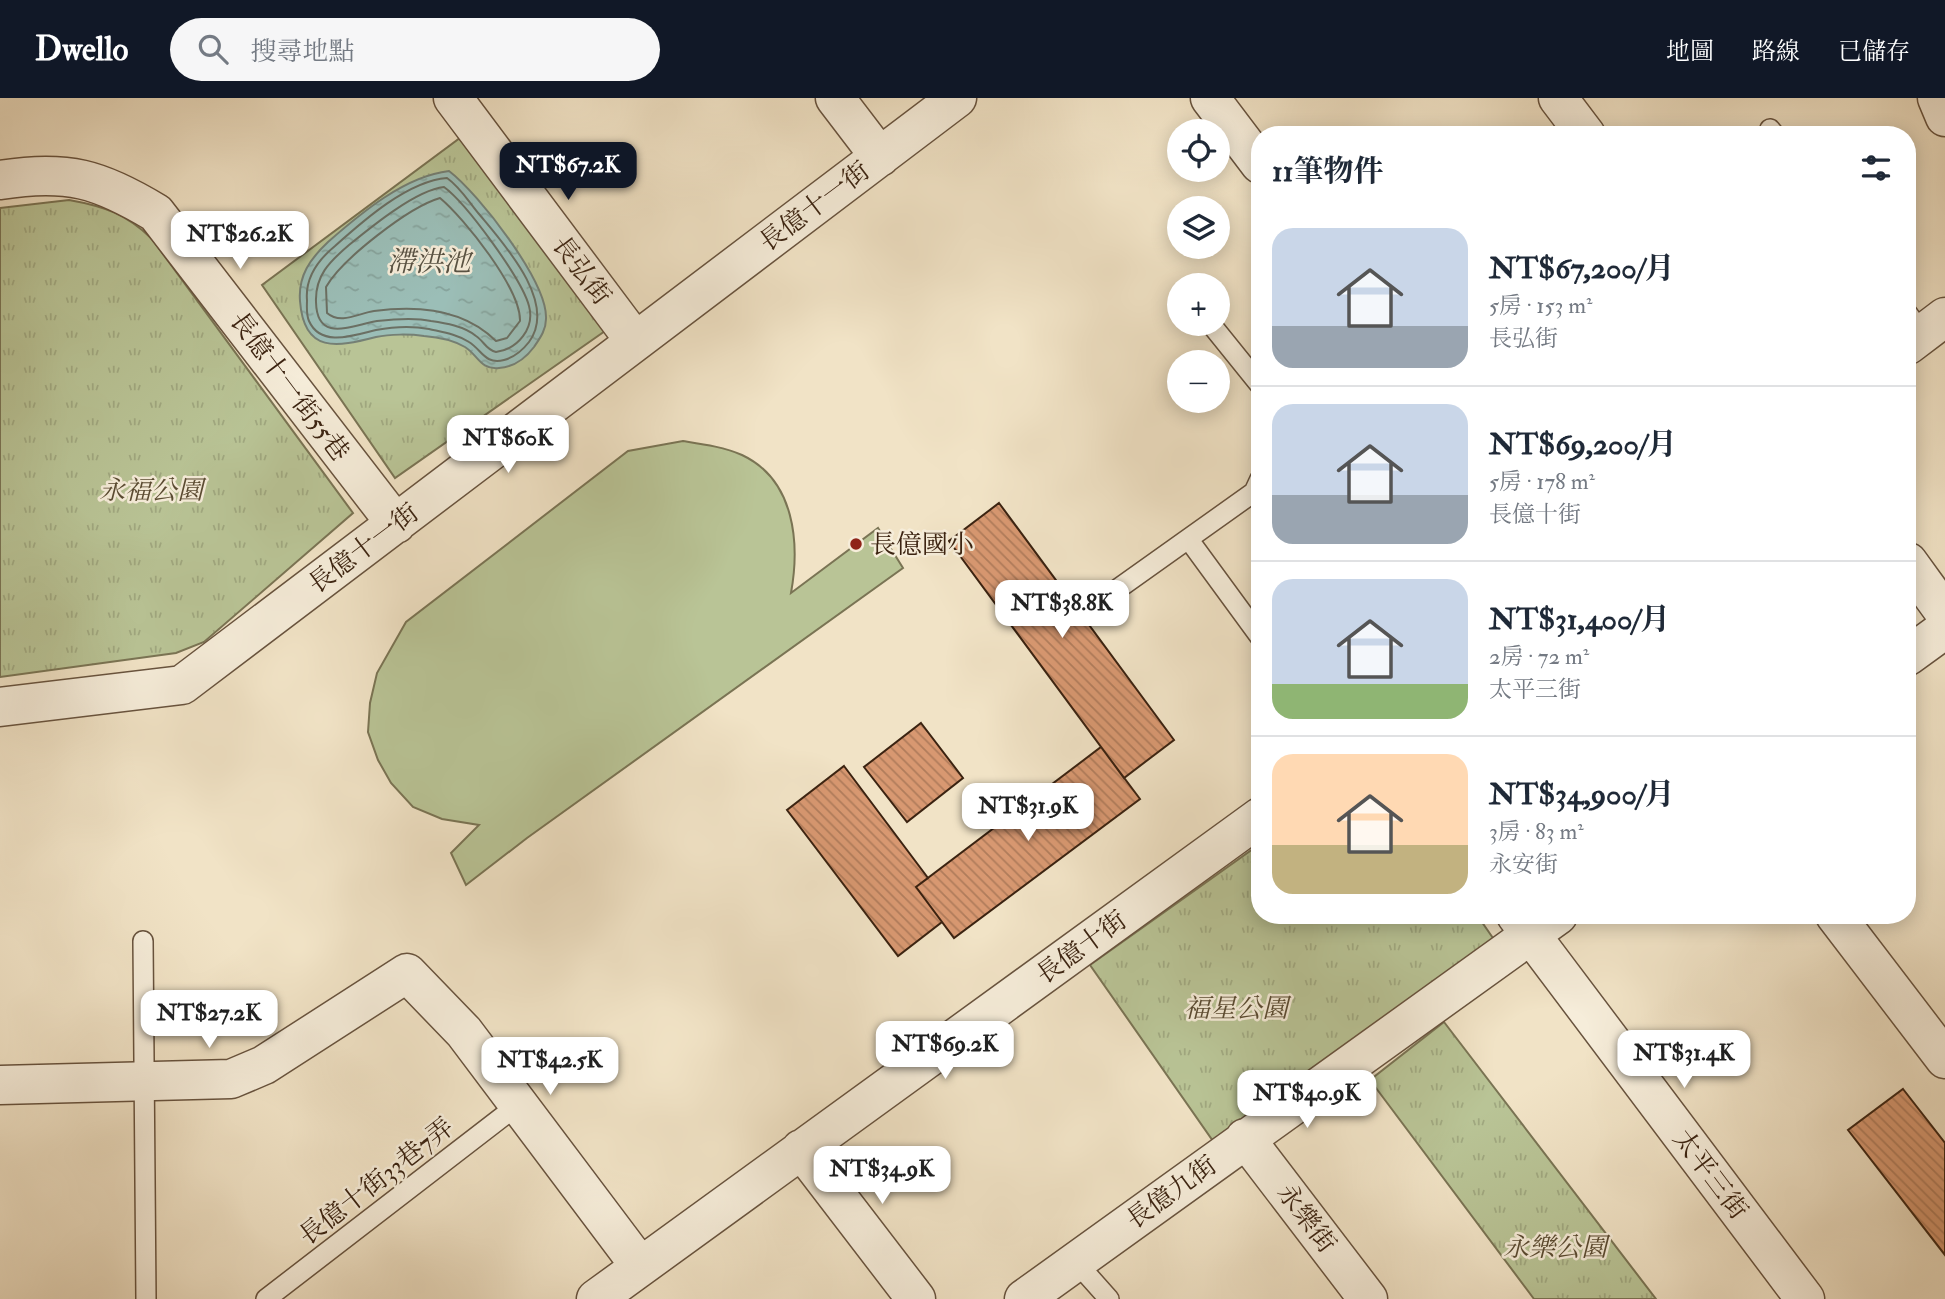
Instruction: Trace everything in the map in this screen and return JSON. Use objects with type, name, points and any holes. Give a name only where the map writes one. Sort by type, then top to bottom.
[{"type":"street","name":"長弘街","points":[[453,98],[635,341]]},
{"type":"street","points":[[835,98],[880,156]]},
{"type":"street","name":"長億十一街","points":[[0,707],[182,685],[957,98]]},
{"type":"street","points":[[1210,98],[1251,151]]},
{"type":"street","points":[[1558,98],[1579,126]]},
{"type":"street","points":[[1937,98],[1945,117]]},
{"type":"street","name":"長億十一街55巷","points":[[0,180],[45,175],[90,180],[115,188],[156,214],[396,524]]},
{"type":"street","points":[[1916,573],[1945,613]]},
{"type":"street","points":[[1916,650],[1945,629]]},
{"type":"street","name":"長億十街","points":[[596,1299],[1251,824]]},
{"type":"street","name":"長億九街","points":[[1024,1299],[1531,924]]},
{"type":"street","name":"太平三街","points":[[1535,924],[1805,1299]]},
{"type":"street","points":[[1842,924],[1945,1059]]},
{"type":"street","points":[[0,1084],[145,1083],[231,1079],[264,1065],[407,973],[464,1032],[640,1266]]},
{"type":"street","name":"永樂街","points":[[1245,1138],[1368,1299]]},
{"type":"street","points":[[801,1149],[916,1299]]},
{"type":"lane","points":[[1220,336],[1251,375]]},
{"type":"lane","points":[[1091,608],[1251,494]]},
{"type":"lane","points":[[1189,540],[1251,625]]},
{"type":"lane","points":[[143,941],[146,1299]]},
{"type":"lane","name":"長億十街33巷7弄","points":[[266,1299],[519,1104]]},
{"type":"lane","points":[[1076,1262],[1109,1299]]},
{"type":"green space","points":[[468,132],[605,331],[395,478],[262,285]]},
{"type":"green space","name":"永福公園","points":[[69,200],[114,212],[143,230],[152,239],[353,513],[204,642],[176,653],[0,677],[0,208]]},
{"type":"green space","points":[[683,441],[742,455],[760,466],[773,480],[790,515],[795,554],[791,593],[878,528],[903,568],[527,838],[466,885],[451,853],[479,825],[442,819],[413,807],[391,783],[378,760],[368,732],[370,703],[377,673],[406,622],[628,451]]},
{"type":"green space","name":"福星公園","points":[[1251,850],[1251,924],[1483,924],[1495,941],[1213,1141],[1090,965]]},
{"type":"green space","name":"永樂公園","points":[[1444,1022],[1656,1299],[1534,1299],[1370,1080]]},
{"type":"water","name":"滯洪池","points":[[449,171],[493,218],[536,283],[544,303],[546,319],[544,330],[534,347],[514,364],[493,368],[483,364],[465,347],[434,337],[394,335],[336,344],[325,343],[316,338],[308,330],[303,318],[300,292],[306,268],[316,255],[341,231],[384,198],[416,180]]},
{"type":"building","points":[[999,503],[1174,740],[1124,778],[949,541]]},
{"type":"building","points":[[921,723],[963,778],[907,822],[864,767]]},
{"type":"building","points":[[1101,747],[1140,799],[954,938],[916,887]]},
{"type":"building","points":[[844,766],[928,878],[916,887],[942,922],[898,956],[787,810]]},
{"type":"building","points":[[1903,1089],[1945,1143],[1945,1255],[1848,1130]]},
{"type":"place","name":"長億國小","points":[[856,544]]}]
